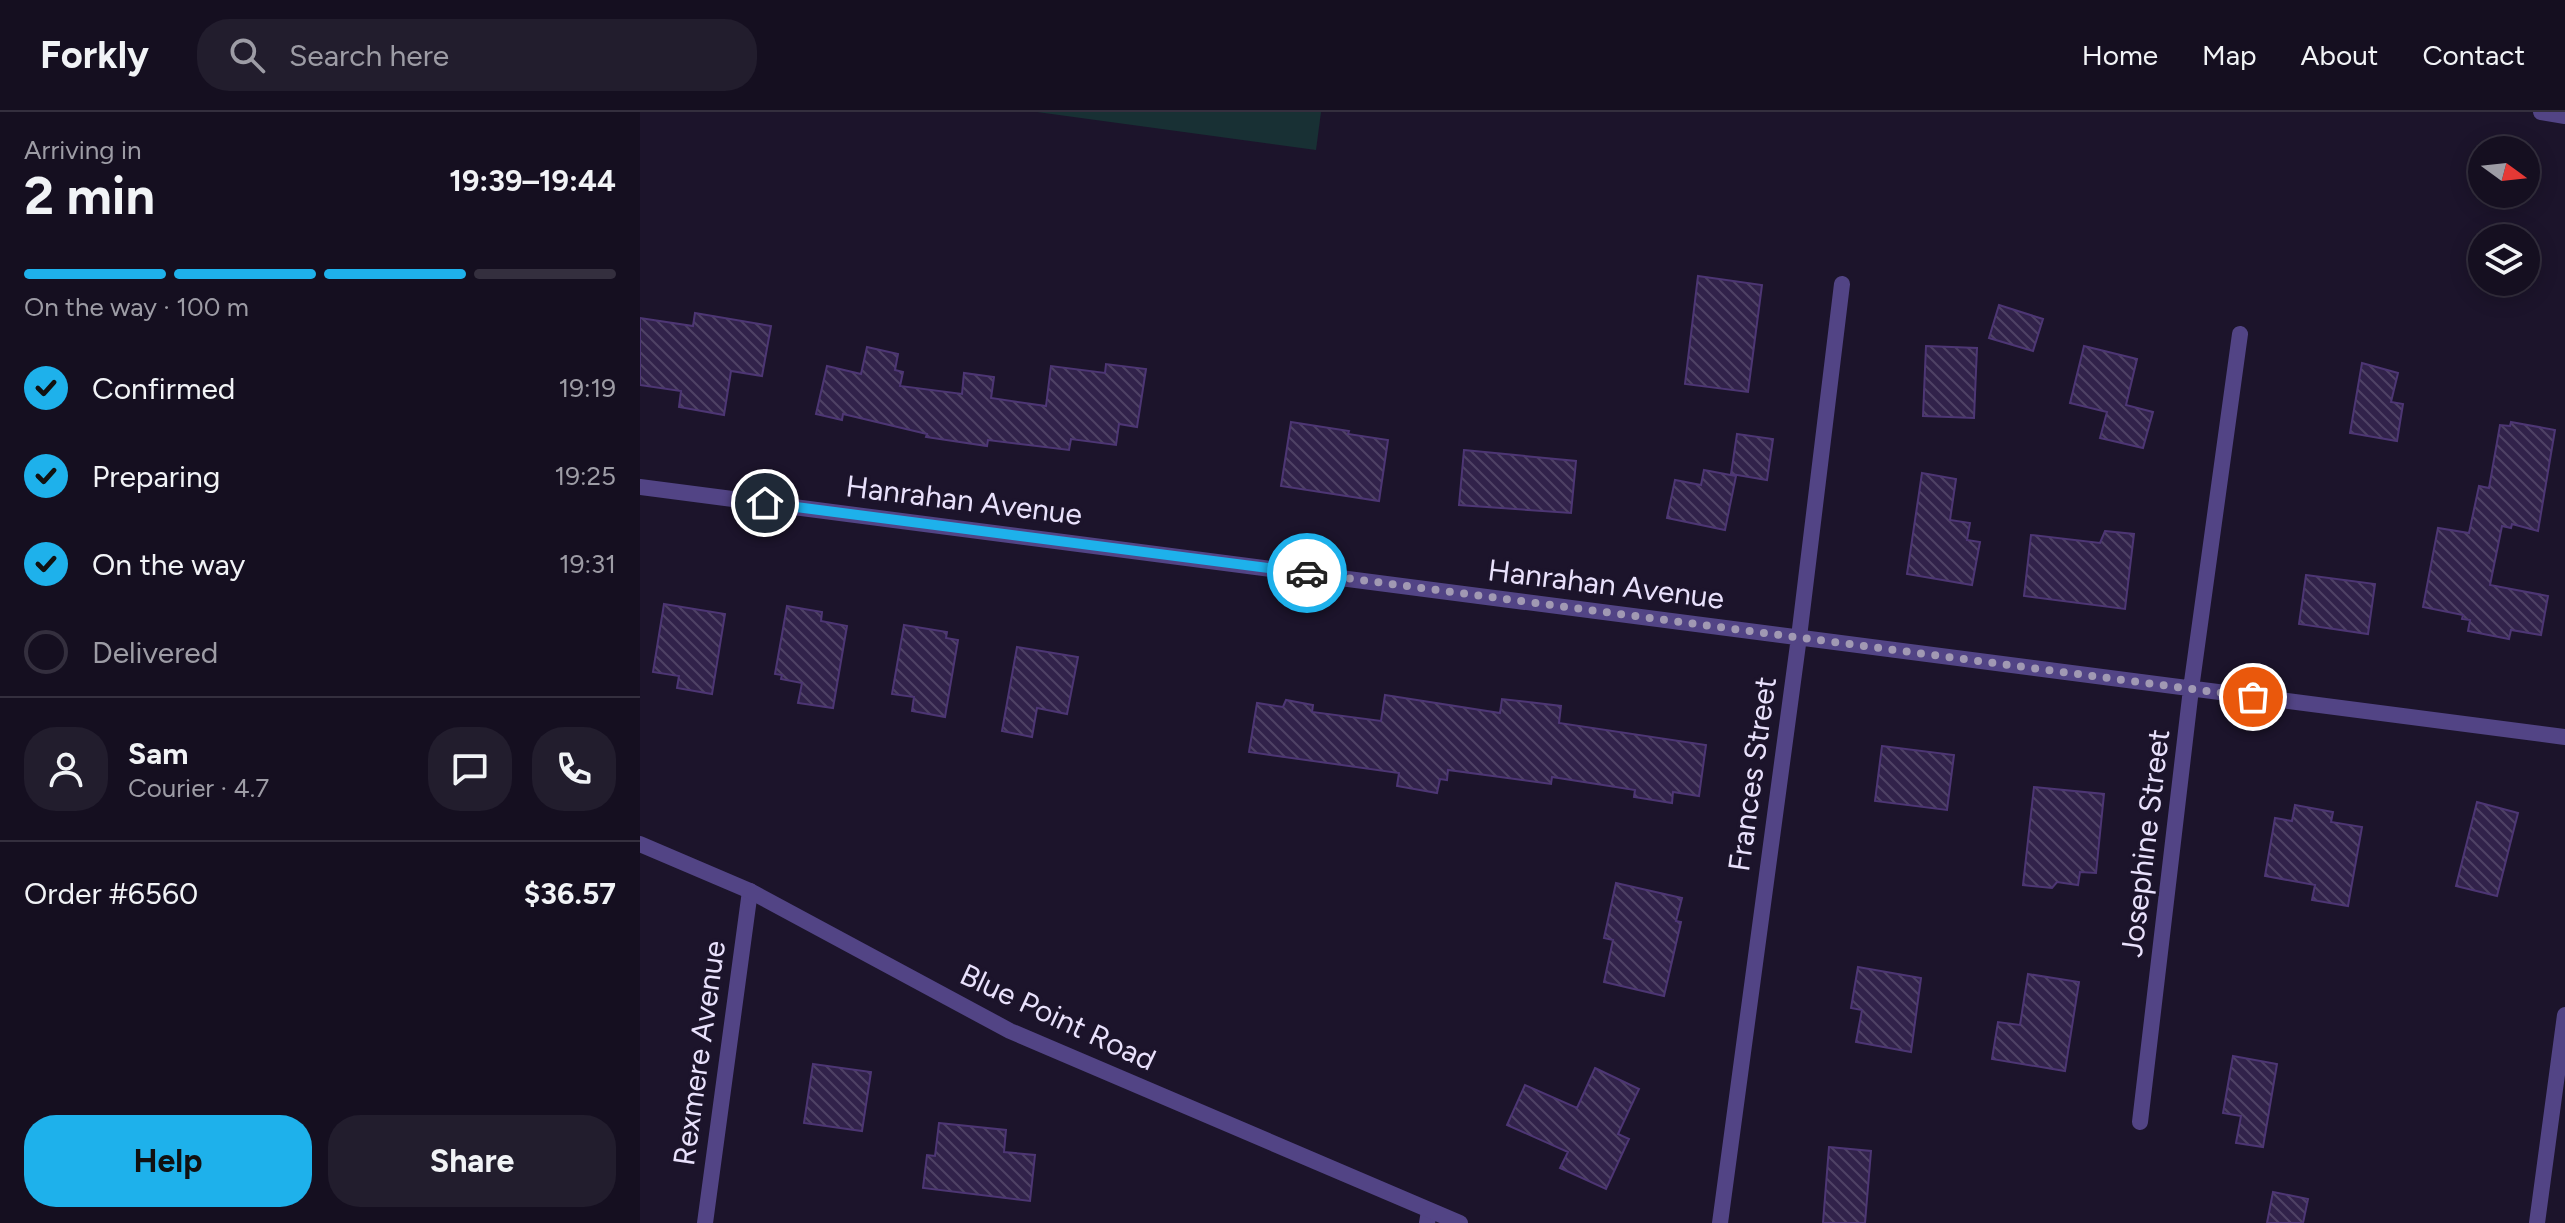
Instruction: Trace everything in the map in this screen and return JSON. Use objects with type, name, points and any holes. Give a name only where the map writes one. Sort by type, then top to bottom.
[{"type":"street","points":[[2541,112],[2565,116]]},
{"type":"street","name":"Frances Street","points":[[1720,1223],[1799,637],[1842,284]]},
{"type":"street","name":"Josephine Street","points":[[2140,1122],[2191,689],[2240,334]]},
{"type":"street","name":"Hanrahan Avenue","points":[[640,487],[2565,737]]},
{"type":"street","name":"Blue Point Road","points":[[640,844],[750,891],[1010,1031],[1428,1217],[1460,1223]]},
{"type":"street","name":"Rexmere Avenue","points":[[705,1223],[750,891]]},
{"type":"street","points":[[2537,1223],[2565,1015]]},
{"type":"green space","points":[[1037,112],[1321,112],[1316,150]]},
{"type":"building","points":[[1698,276],[1762,285],[1748,392],[1685,384]]},
{"type":"building","points":[[1999,305],[2043,319],[2033,351],[1989,338]]},
{"type":"building","points":[[695,313],[771,326],[762,376],[731,371],[724,415],[679,407],[681,391],[640,385],[640,318],[693,326]]},
{"type":"building","points":[[1926,346],[1977,348],[1974,418],[1923,416]]},
{"type":"building","points":[[2084,346],[2137,359],[2126,405],[2153,412],[2143,448],[2100,438],[2107,412],[2070,403]]},
{"type":"building","points":[[867,347],[898,354],[895,370],[903,372],[900,386],[962,394],[964,373],[994,377],[991,398],[1046,406],[1051,366],[1105,373],[1106,364],[1146,369],[1137,427],[1119,424],[1116,445],[1071,439],[1069,450],[988,440],[987,446],[926,437],[927,434],[843,414],[842,420],[816,414],[827,366],[861,374]]},
{"type":"building","points":[[2362,363],[2398,373],[2391,402],[2403,404],[2397,441],[2350,433]]},
{"type":"building","points":[[1291,422],[1388,440],[1379,501],[1281,486]]},
{"type":"building","points":[[2511,422],[2555,430],[2538,531],[2512,524],[2511,528],[2502,526],[2490,585],[2548,596],[2541,635],[2511,630],[2509,639],[2468,631],[2470,620],[2462,619],[2463,615],[2423,607],[2438,528],[2469,533],[2479,486],[2489,488],[2500,425],[2510,426]]},
{"type":"building","points":[[1737,434],[1773,439],[1767,480],[1731,474]]},
{"type":"building","points":[[1464,450],[1576,461],[1571,513],[1459,505]]},
{"type":"building","points":[[1704,470],[1736,476],[1725,530],[1667,518],[1675,480],[1701,485]]},
{"type":"building","points":[[1922,473],[1956,479],[1950,520],[1970,523],[1967,540],[1980,542],[1972,585],[1907,574]]},
{"type":"building","points":[[2105,531],[2134,534],[2125,609],[2024,596],[2031,535],[2100,543]]},
{"type":"building","points":[[2306,575],[2375,584],[2368,634],[2299,624]]},
{"type":"building","points":[[664,604],[725,614],[712,694],[677,688],[679,676],[653,672]]},
{"type":"building","points":[[787,606],[822,612],[821,621],[847,626],[833,708],[798,703],[802,683],[781,679],[782,675],[775,674]]},
{"type":"building","points":[[904,625],[947,632],[946,638],[958,640],[945,717],[912,711],[914,697],[892,694]]},
{"type":"building","points":[[1017,647],[1078,657],[1067,714],[1037,708],[1032,737],[1002,731]]},
{"type":"building","points":[[1385,695],[1500,713],[1502,699],[1561,706],[1559,723],[1706,745],[1699,796],[1673,792],[1672,803],[1634,797],[1635,790],[1552,777],[1551,784],[1448,770],[1447,780],[1440,779],[1437,793],[1397,786],[1399,773],[1249,752],[1257,703],[1283,707],[1286,700],[1313,705],[1312,712],[1381,721]]},
{"type":"building","points":[[1882,746],[1954,755],[1947,810],[1875,801]]},
{"type":"building","points":[[2034,787],[2104,794],[2096,873],[2080,872],[2078,885],[2057,882],[2052,888],[2023,885]]},
{"type":"building","points":[[2477,802],[2518,813],[2497,896],[2456,886]]},
{"type":"building","points":[[2295,805],[2333,812],[2331,822],[2362,827],[2348,906],[2312,900],[2315,885],[2265,876],[2275,818],[2292,821]]},
{"type":"building","points":[[1616,883],[1682,898],[1676,921],[1681,922],[1664,996],[1604,982],[1613,940],[1604,938]]},
{"type":"building","points":[[1858,967],[1921,978],[1911,1052],[1856,1042],[1862,1010],[1851,1008]]},
{"type":"building","points":[[2028,974],[2079,982],[2065,1071],[1992,1059],[1998,1022],[2020,1025]]},
{"type":"building","points":[[2233,1056],[2277,1064],[2263,1147],[2236,1143],[2241,1116],[2223,1113]]},
{"type":"building","points":[[813,1064],[871,1072],[862,1131],[804,1123]]},
{"type":"building","points":[[1595,1068],[1639,1089],[1618,1134],[1629,1139],[1606,1189],[1560,1168],[1568,1152],[1507,1125],[1525,1085],[1577,1108]]},
{"type":"building","points":[[939,1123],[1006,1130],[1004,1152],[1035,1155],[1030,1201],[923,1188],[927,1155],[935,1156]]},
{"type":"building","points":[[1829,1147],[1871,1151],[1865,1223],[1823,1223]]},
{"type":"building","points":[[2273,1192],[2308,1199],[2303,1223],[2267,1223]]},
{"type":"way so far","points":[[1307,573],[2253,697]]},
{"type":"route","points":[[765,503],[1307,573]]}]
